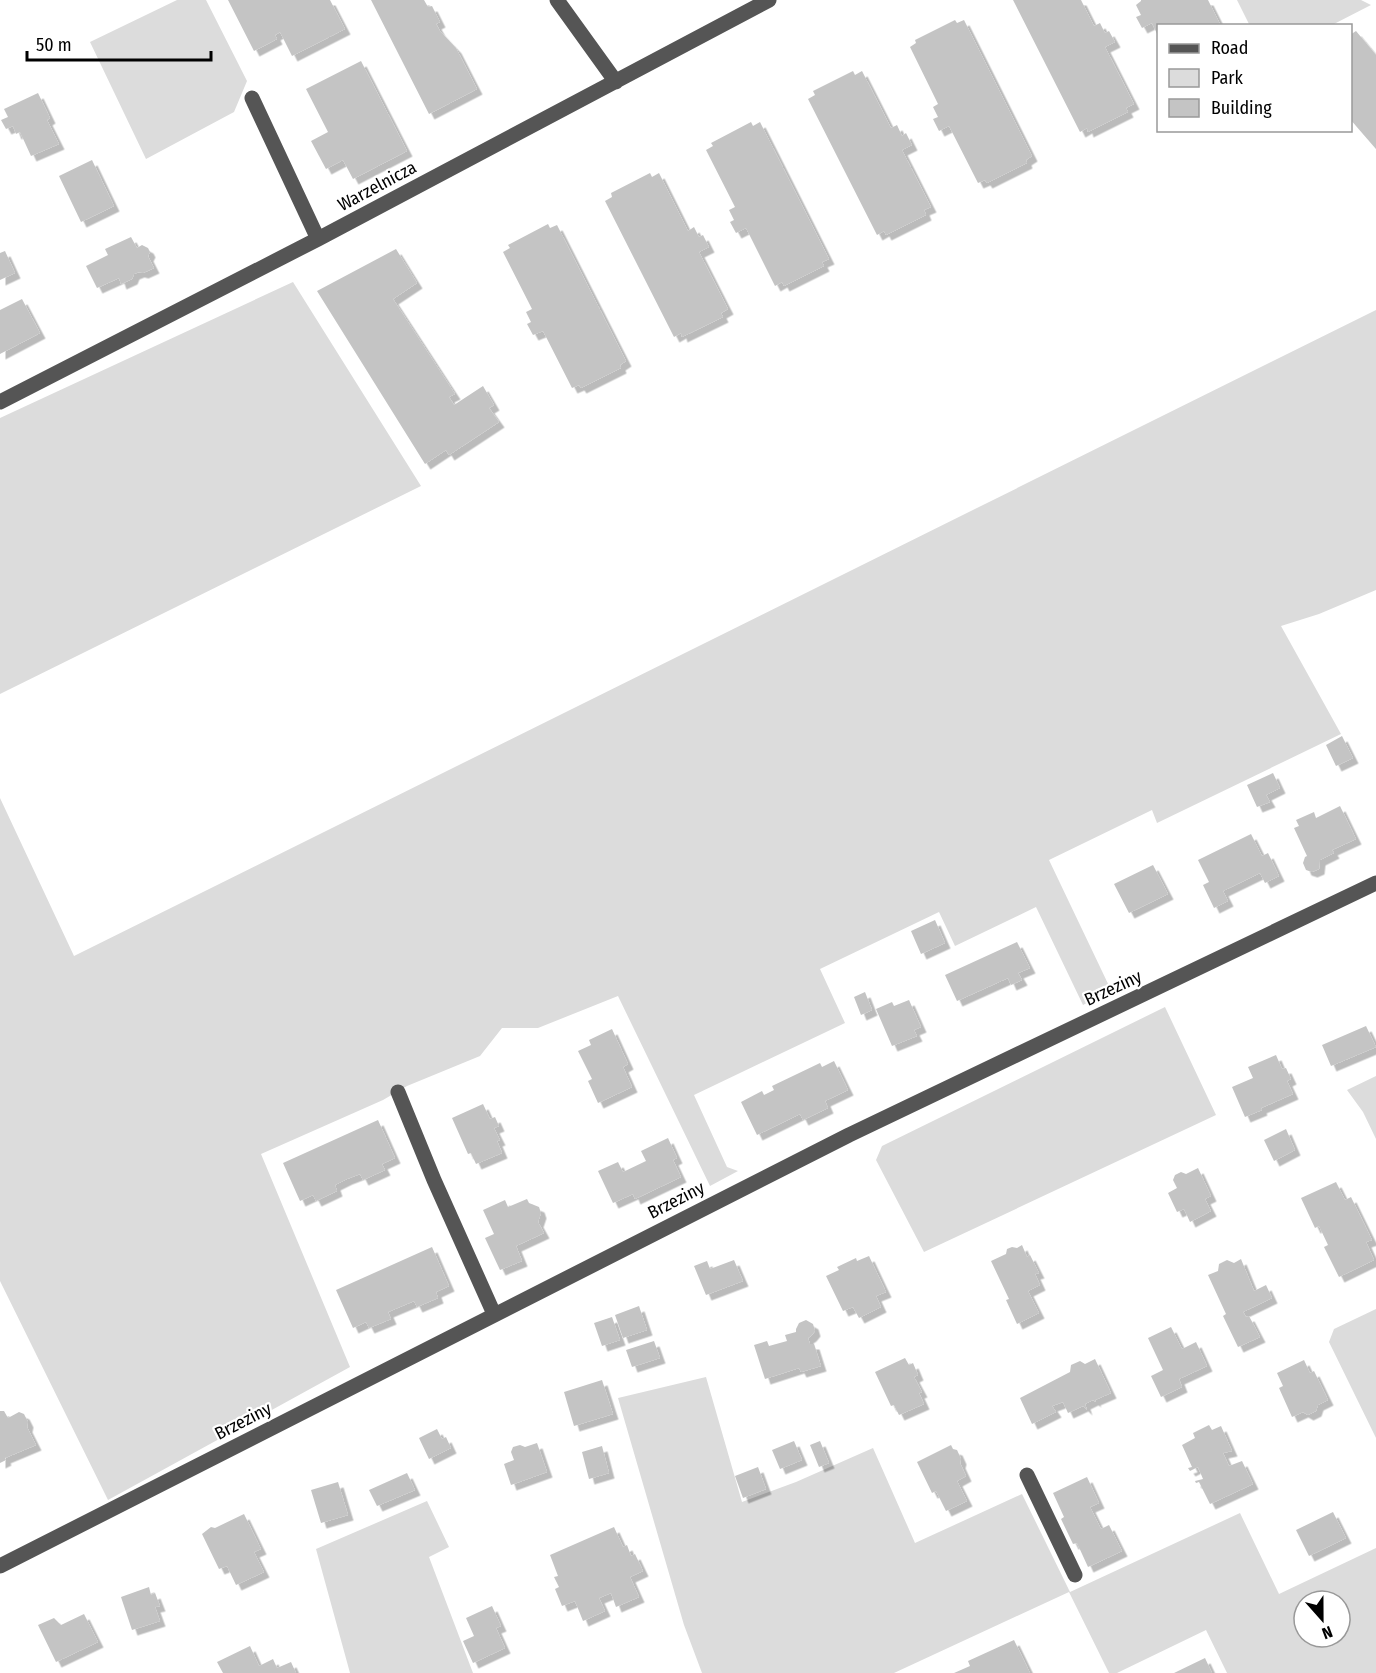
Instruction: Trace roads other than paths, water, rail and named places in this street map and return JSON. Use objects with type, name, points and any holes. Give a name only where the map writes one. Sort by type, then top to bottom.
[{"type":"street","points":[[557,0],[616,82]]},
{"type":"street","name":"Warzelnicza","points":[[0,402],[318,239],[769,0]]},
{"type":"street","points":[[252,98],[318,239]]},
{"type":"street","name":"Brzeziny","points":[[0,1566],[849,1135],[1376,883]]},
{"type":"street","points":[[398,1092],[434,1180],[494,1314]]},
{"type":"street","points":[[1027,1475],[1075,1575]]}]
